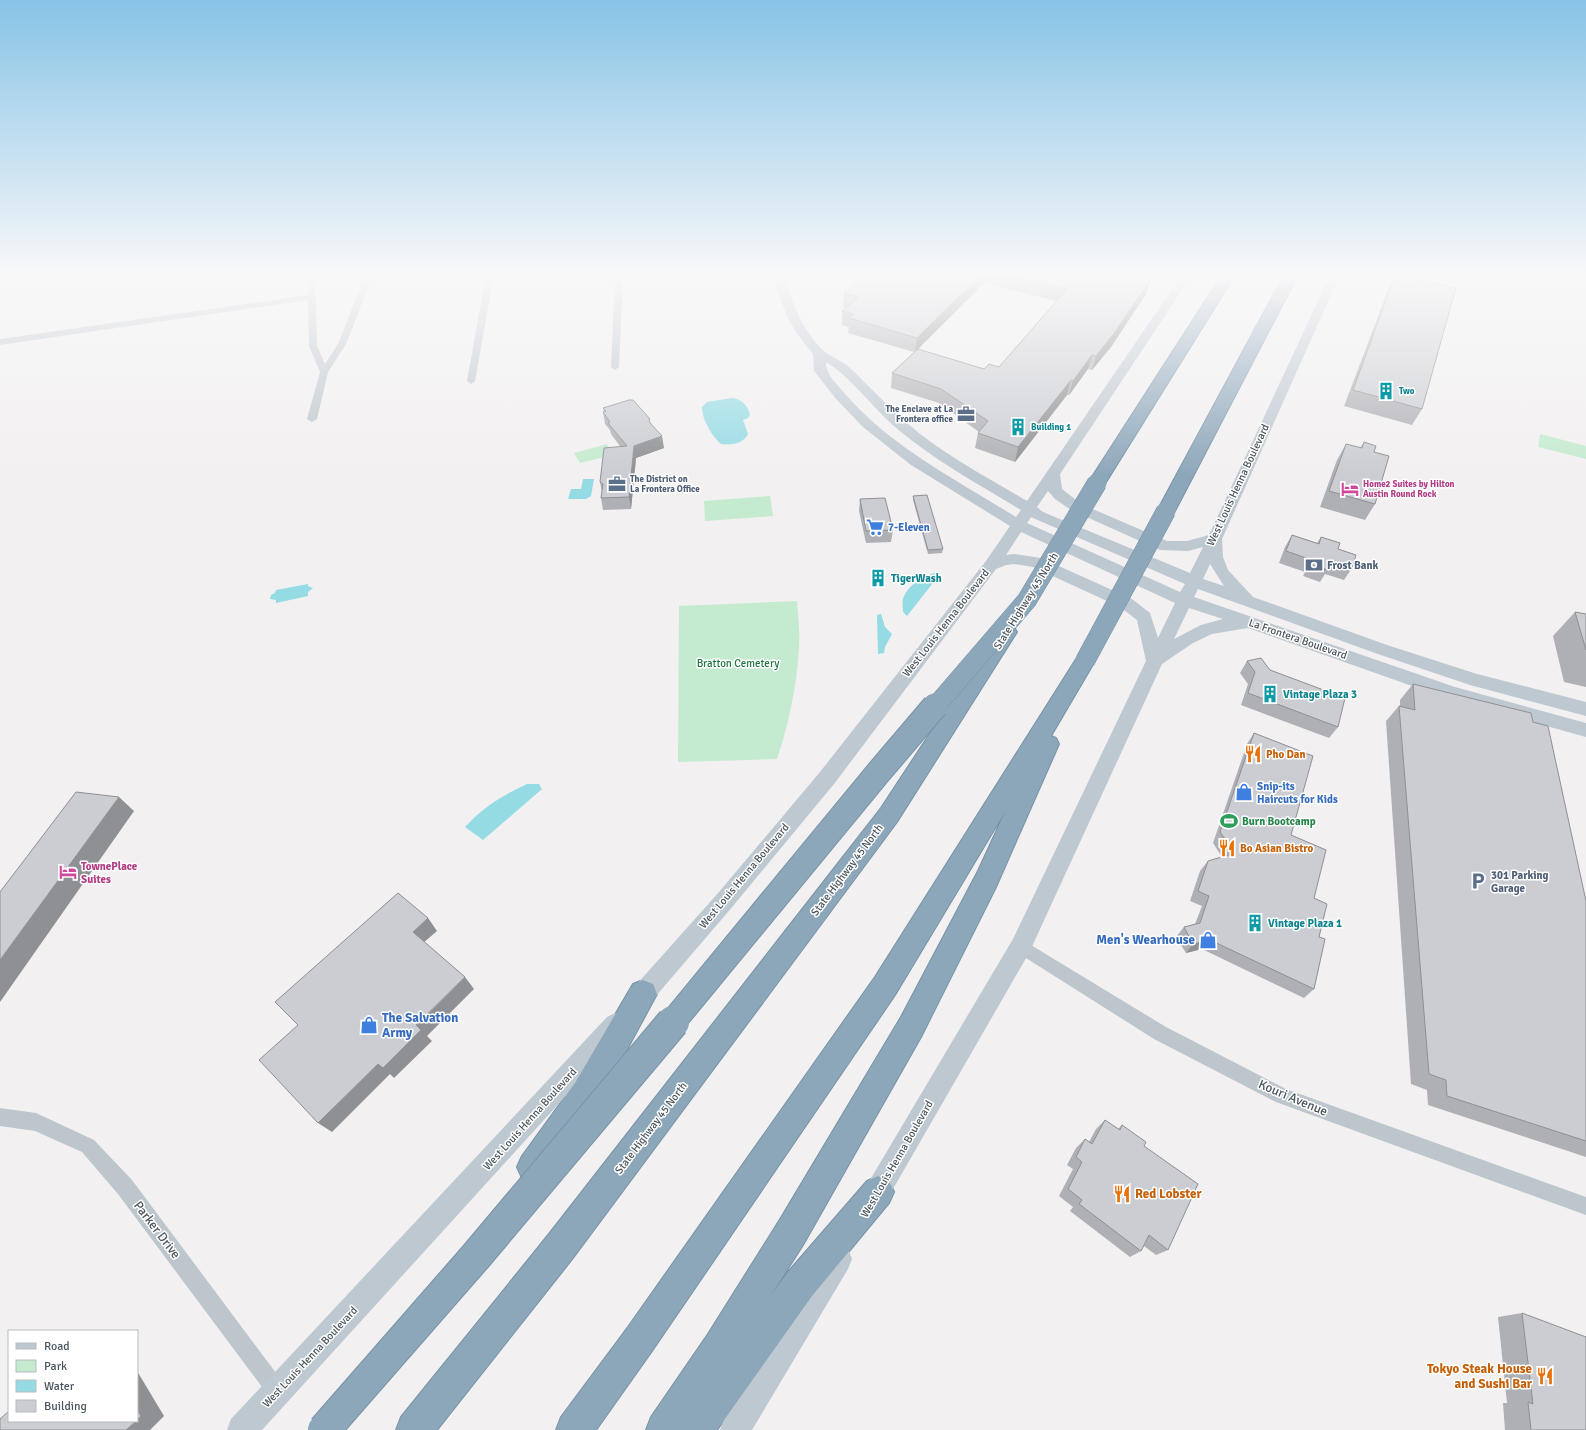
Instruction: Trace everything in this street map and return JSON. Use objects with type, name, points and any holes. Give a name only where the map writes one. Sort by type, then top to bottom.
[{"type":"highway","name":"State Highway 45 North","points":[[414,1430],[561,1246],[889,815],[1028,600],[1097,483],[1186,342]]},
{"type":"highway","points":[[574,1430],[640,1339],[885,986],[1085,661],[1256,342]]},
{"type":"highway","points":[[324,1430],[477,1255],[626,1078],[878,773],[1028,600]]},
{"type":"highway","points":[[664,1430],[720,1346],[791,1233],[911,1027],[986,879],[1085,661]]},
{"type":"highway","points":[[340,1430],[586,1094],[643,994]]},
{"type":"highway","points":[[695,1430],[800,1284],[878,1192]]},
{"type":"main road","points":[[810,342],[819,352],[841,366],[899,424],[1024,516]]},
{"type":"main road","name":"West Louis Henna Boulevard","points":[[242,1430],[643,994],[726,899],[827,778],[991,565],[1142,342]]},
{"type":"main road","name":"West Louis Henna Boulevard","points":[[735,1430],[878,1192],[1021,946],[1155,660],[1230,506],[1305,342]]},
{"type":"main road","points":[[819,352],[820,371],[868,424],[916,462],[1024,516]]},
{"type":"main road","points":[[879,432],[899,424]]},
{"type":"main road","points":[[1053,474],[1056,490],[1060,496],[1076,507],[1165,546],[1188,546],[1214,538],[1213,550],[1217,565],[1225,578],[1250,602]]},
{"type":"main road","name":"La Frontera Boulevard","points":[[1024,516],[1038,515],[1193,582],[1448,671],[1586,709]]},
{"type":"main road","name":"La Frontera Boulevard","points":[[1024,516],[1184,600],[1257,624],[1452,693],[1586,730]]},
{"type":"main road","points":[[991,565],[1004,560],[1014,559],[1036,562],[1126,603],[1144,617],[1155,660],[1191,635],[1211,627],[1231,624],[1257,624]]},
{"type":"street","points":[[313,342],[313,346],[324,372]]},
{"type":"street","points":[[312,419],[324,372],[343,342]]},
{"type":"street","points":[[471,381],[478,342]]},
{"type":"street","points":[[615,367],[616,342]]},
{"type":"street","name":"Kouri Avenue","points":[[1021,946],[1160,1033],[1282,1096],[1586,1206]]},
{"type":"street","name":"Parker Drive","points":[[0,1117],[36,1122],[88,1146],[125,1187],[278,1392]]},
{"type":"green space","points":[[1540,434],[1586,446],[1586,459],[1538,447]]},
{"type":"green space","points":[[607,444],[613,455],[580,463],[574,453]]},
{"type":"green space","points":[[770,496],[773,516],[705,521],[704,501]]},
{"type":"green space","name":"Bratton Cemetery","points":[[797,601],[799,624],[798,661],[789,718],[777,759],[678,762],[679,606]]},
{"type":"water","points":[[732,398],[741,401],[746,405],[749,411],[750,414],[748,418],[743,420],[748,434],[740,442],[721,444],[714,437],[708,427],[702,412],[702,407],[707,402]]},
{"type":"water","points":[[583,479],[594,479],[591,496],[586,499],[568,499],[571,489],[581,489]]},
{"type":"water","points":[[937,572],[940,574],[907,616],[903,612],[903,600],[905,594],[917,581]]},
{"type":"water","points":[[308,584],[308,586],[313,588],[308,592],[308,596],[276,603],[276,600],[270,599],[271,595],[275,593],[276,590]]},
{"type":"water","points":[[881,614],[885,627],[892,634],[885,647],[884,653],[878,654],[877,615]]},
{"type":"water","points":[[527,784],[539,784],[542,789],[483,840],[465,827],[479,813],[494,802]]},
{"type":"building","points":[[1021,342],[1107,342],[1096,356],[1092,355],[1073,381],[1071,380],[1018,447],[978,433],[988,421],[941,389],[892,373],[918,349],[984,369],[989,364],[999,367]]},
{"type":"building","name":"Two","points":[[1371,342],[1441,342],[1422,409],[1353,390]]},
{"type":"building","points":[[633,400],[650,419],[650,423],[662,436],[634,446],[629,497],[601,498],[603,484],[600,482],[604,448],[627,446],[608,423],[610,422],[603,412],[606,411],[603,408]]},
{"type":"building","points":[[1364,442],[1376,446],[1374,452],[1389,456],[1375,504],[1329,491],[1346,444],[1362,448]]},
{"type":"building","points":[[927,495],[943,549],[928,550],[913,496]]},
{"type":"building","points":[[885,498],[893,530],[866,531],[860,499]]},
{"type":"building","points":[[1292,535],[1319,544],[1321,537],[1340,543],[1338,549],[1356,555],[1352,568],[1331,561],[1328,570],[1310,564],[1312,560],[1286,551]]},
{"type":"building","points":[[1575,612],[1586,614],[1586,650]]},
{"type":"building","points":[[1261,658],[1270,670],[1345,698],[1338,727],[1248,693],[1255,672],[1247,661]]},
{"type":"building","name":"301 Parking Garage","points":[[1413,684],[1531,713],[1533,722],[1548,726],[1586,901],[1586,1141],[1447,1096],[1446,1080],[1429,1074],[1399,706],[1415,710]]},
{"type":"building","points":[[1254,733],[1313,756],[1291,835],[1326,850],[1314,898],[1327,904],[1319,937],[1325,939],[1314,989],[1210,940],[1193,944],[1184,927],[1200,923],[1209,896],[1198,891],[1208,861],[1235,853],[1220,832]]},
{"type":"building","points":[[76,792],[119,797],[0,960],[0,892]]},
{"type":"building","name":"The Salvation Army","points":[[398,893],[428,918],[413,932],[465,977],[416,1025],[421,1030],[383,1068],[378,1064],[318,1123],[259,1060],[298,1025],[275,1002]]},
{"type":"building","name":"Red Lobster","points":[[1105,1120],[1120,1130],[1122,1125],[1146,1142],[1144,1146],[1198,1184],[1168,1250],[1149,1235],[1141,1251],[1079,1204],[1082,1200],[1068,1189],[1082,1162],[1076,1157],[1085,1139],[1092,1144]]},
{"type":"building","name":"Tokyo Steak House and Sushi Bar","points":[[1522,1313],[1586,1337],[1586,1430],[1531,1430],[1528,1402],[1533,1404]]},
{"type":"building","points":[[138,1411],[141,1416],[138,1419]]},
{"type":"building","points":[[8,1412],[8,1422],[135,1422],[126,1430],[0,1430],[0,1419]]},
{"type":"place","name":"Two","points":[[1386,391]]},
{"type":"place","name":"The Enclave at La Frontera office","points":[[966,414]]},
{"type":"place","name":"Building 1","points":[[1018,427]]},
{"type":"place","name":"The District on La Frontera Office","points":[[617,484]]},
{"type":"place","name":"Home2 Suites by Hilton Austin Round Rock","points":[[1350,489]]},
{"type":"place","name":"7-Eleven","points":[[875,527]]},
{"type":"place","name":"Frost Bank","points":[[1314,565]]},
{"type":"place","name":"TigerWash","points":[[878,578]]},
{"type":"place","name":"Vintage Plaza 3","points":[[1270,694]]},
{"type":"place","name":"Pho Dan","points":[[1253,754]]},
{"type":"place","name":"Snip-its Haircuts for Kids","points":[[1244,792]]},
{"type":"place","name":"Burn Bootcamp","points":[[1229,821]]},
{"type":"place","name":"Bo Asian Bistro","points":[[1227,848]]},
{"type":"place","name":"TownePlace Suites","points":[[68,872]]},
{"type":"place","name":"301 Parking Garage","points":[[1478,881]]},
{"type":"place","name":"Vintage Plaza 1","points":[[1255,923]]},
{"type":"place","name":"Men's Wearhouse","points":[[1208,940]]},
{"type":"place","name":"The Salvation Army","points":[[369,1025]]},
{"type":"place","name":"Red Lobster","points":[[1122,1194]]},
{"type":"place","name":"Tokyo Steak House and Sushi Bar","points":[[1545,1376]]}]
